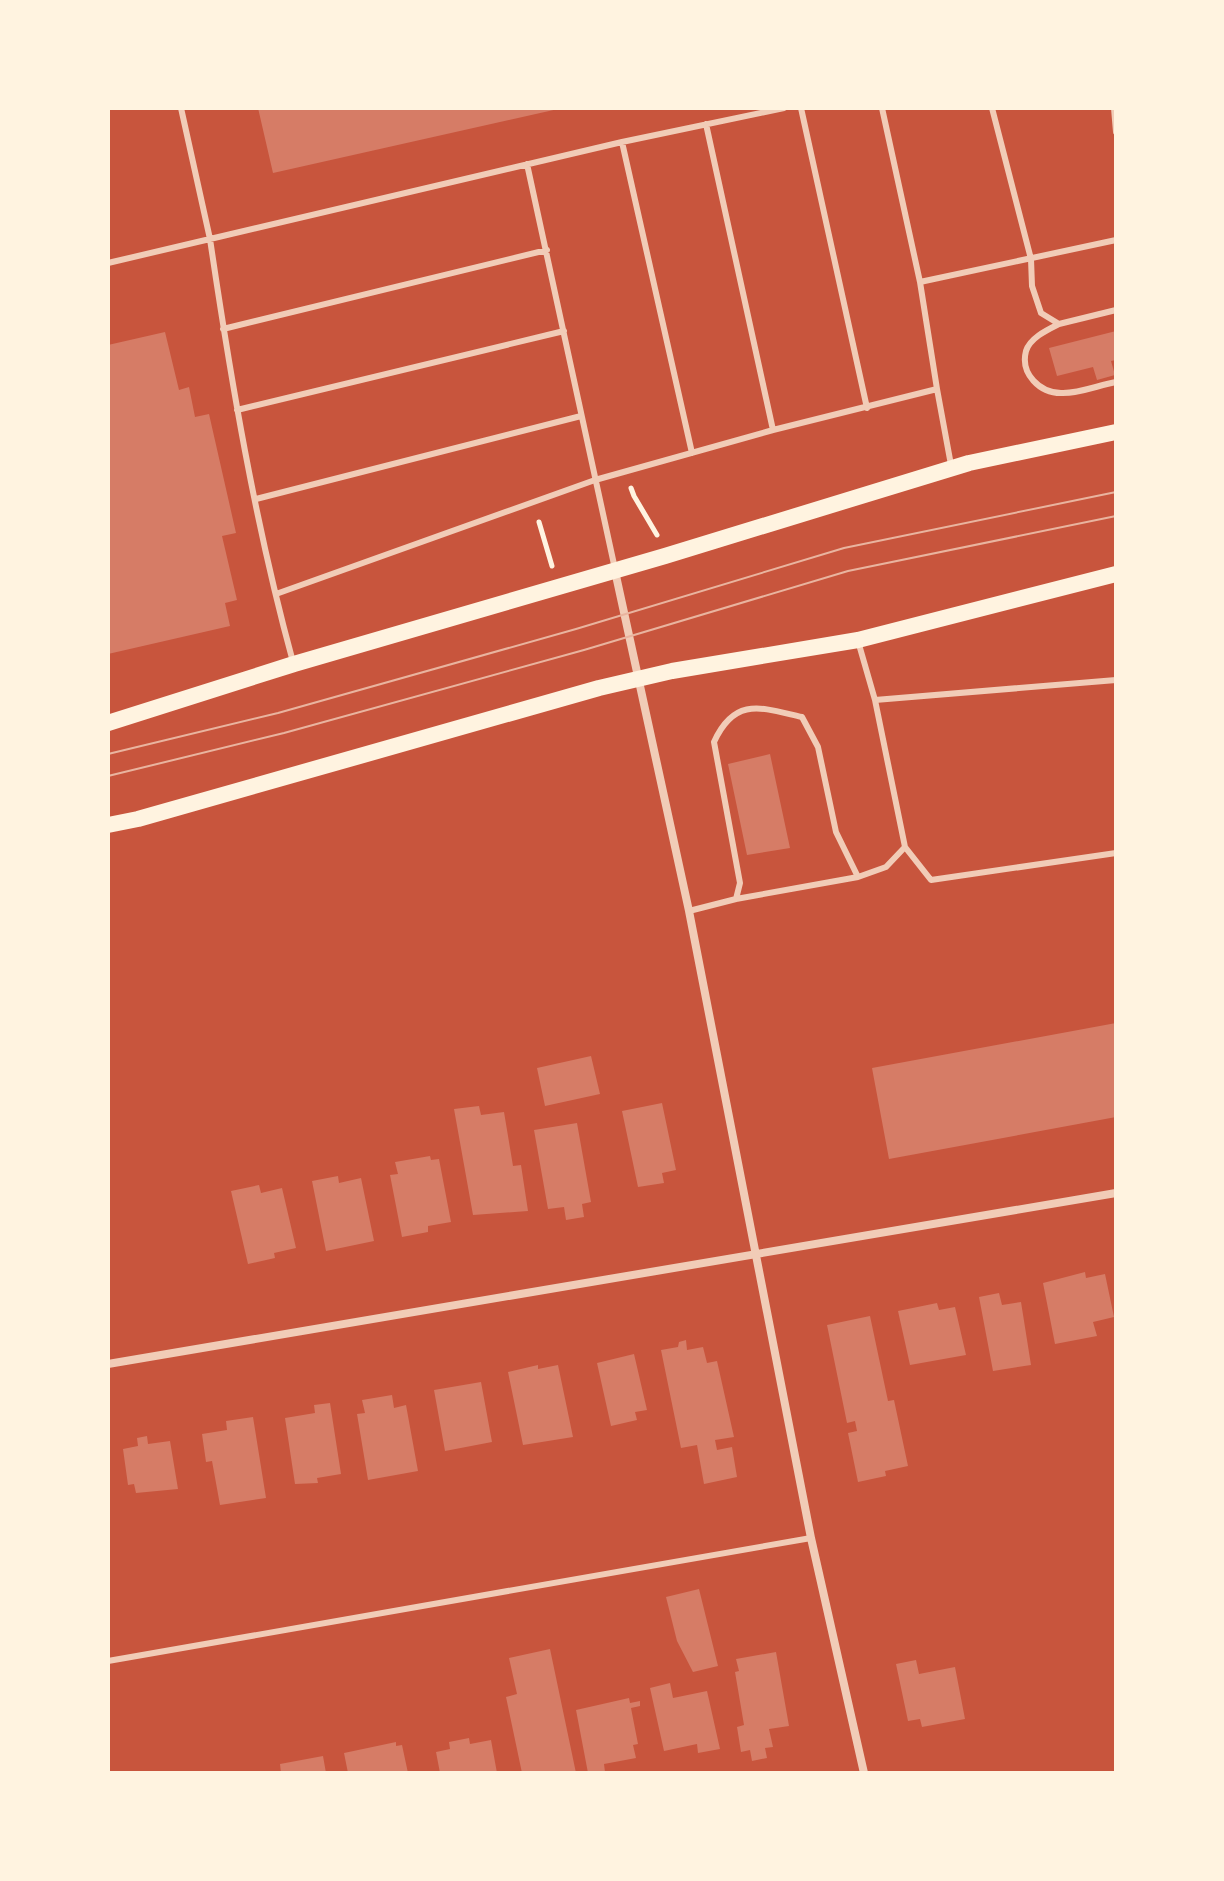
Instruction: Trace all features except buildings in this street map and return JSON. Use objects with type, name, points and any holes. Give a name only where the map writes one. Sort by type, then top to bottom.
[{"type":"main road","points":[[108,723],[294,664],[952,469],[1116,432]]},
{"type":"main road","points":[[108,825],[638,679],[858,640],[1116,574]]},
{"type":"street","points":[[615,569],[689,911],[811,1538],[864,1773]]},
{"type":"street","points":[[108,1364],[1116,1193]]},
{"type":"lane","points":[[181,108],[210,239],[237,410],[294,664]]},
{"type":"lane","points":[[108,263],[622,142],[784,108]]},
{"type":"lane","points":[[801,108],[867,408]]},
{"type":"lane","points":[[882,108],[920,282],[952,469]]},
{"type":"lane","points":[[992,108],[1031,259],[1032,286],[1041,313],[1059,324]]},
{"type":"lane","points":[[1114,108],[1116,132]]},
{"type":"lane","points":[[706,124],[773,430]]},
{"type":"lane","points":[[622,142],[692,453]]},
{"type":"lane","points":[[527,164],[615,569]]},
{"type":"lane","points":[[920,282],[1116,240]]},
{"type":"lane","points":[[223,329],[547,250]]},
{"type":"lane","points":[[1116,310],[1059,324],[1037,336],[1026,350],[1026,369],[1045,391],[1063,394],[1116,382]]},
{"type":"lane","points":[[237,410],[564,331]]},
{"type":"lane","points":[[276,594],[595,480],[773,430],[937,389]]},
{"type":"lane","points":[[256,499],[581,416]]},
{"type":"lane","points":[[858,640],[875,700],[905,847],[931,880],[1116,853]]},
{"type":"lane","points":[[875,700],[1116,680]]},
{"type":"lane","points":[[736,899],[740,883],[714,742],[724,722],[755,706],[802,717],[818,747],[836,832],[858,877]]},
{"type":"lane","points":[[689,911],[736,899],[858,877],[886,867],[905,847]]},
{"type":"lane","points":[[108,1661],[811,1538]]},
{"type":"path","points":[[627,471],[634,496],[658,536]]},
{"type":"path","points":[[533,502],[552,567]]},
{"type":"tram line","points":[[108,754],[278,713],[576,629],[844,548],[1116,492]]},
{"type":"tram line","points":[[108,776],[284,733],[584,650],[848,571],[1116,516]]}]
